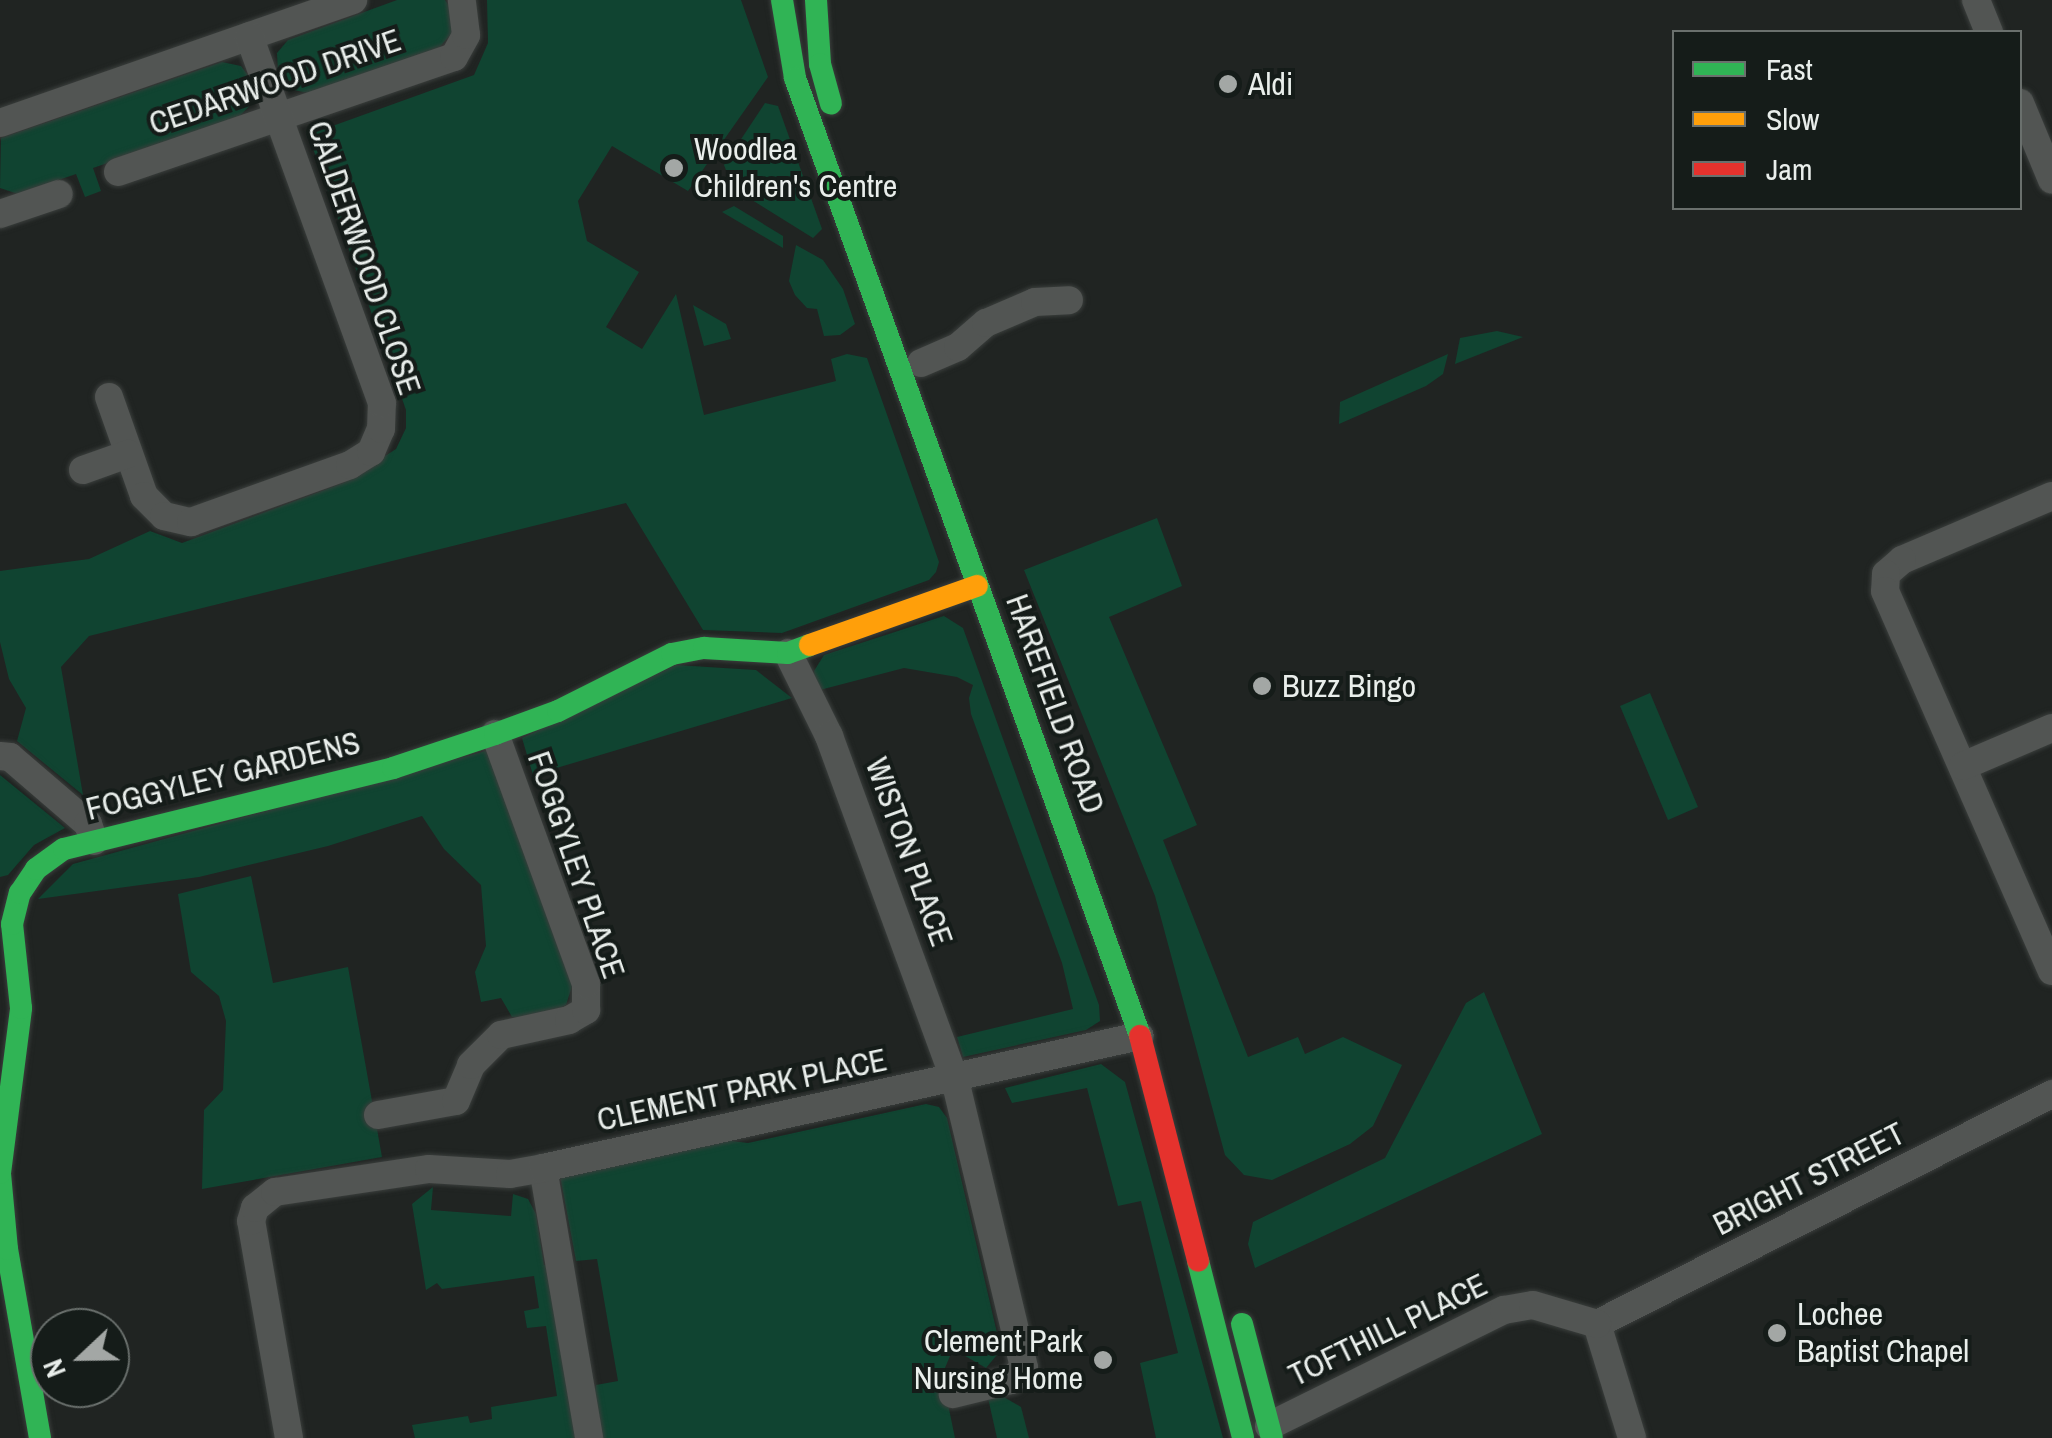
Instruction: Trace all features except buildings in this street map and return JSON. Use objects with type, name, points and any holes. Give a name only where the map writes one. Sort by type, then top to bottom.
[{"type":"street","name":"CEDARWOOD DRIVE","points":[[0,123],[353,0]]},
{"type":"street","name":"CEDARWOOD DRIVE","points":[[118,172],[454,56],[466,35],[462,0]]},
{"type":"street","name":"HAREFIELD ROAD","points":[[782,0],[795,78],[1140,1036],[1242,1438]]},
{"type":"street","name":"HAREFIELD ROAD","points":[[816,0],[820,64],[838,128],[1161,1028],[1192,1142]]},
{"type":"street","points":[[1976,0],[1989,30]]},
{"type":"street","name":"CALDERWOOD CLOSE","points":[[109,397],[144,496],[164,516],[192,522],[350,465],[371,452],[381,429],[382,403],[249,36]]},
{"type":"street","points":[[2022,109],[2052,180]]},
{"type":"street","points":[[0,214],[59,194]]},
{"type":"street","points":[[921,364],[958,347],[986,323],[1035,302],[1068,300]]},
{"type":"street","points":[[83,470],[128,454]]},
{"type":"street","points":[[2052,496],[1902,560],[1886,574],[1884,591],[2052,971]]},
{"type":"street","name":"FOGGYLEY GARDENS","points":[[40,1438],[7,1248],[0,1173],[21,1008],[12,924],[20,893],[36,869],[64,848],[393,768],[495,734],[558,711],[631,670],[672,654],[704,648],[788,653],[977,586]]},
{"type":"street","name":"WISTON PLACE","points":[[788,653],[829,736],[955,1080]]},
{"type":"street","points":[[1963,766],[2052,728]]},
{"type":"street","name":"FOGGYLEY PLACE","points":[[378,1115],[456,1101],[470,1065],[501,1036],[569,1020],[586,1010],[586,984],[495,734]]},
{"type":"street","points":[[0,756],[10,757],[88,824],[94,841]]},
{"type":"street","name":"CLEMENT PARK PLACE","points":[[289,1438],[251,1221],[264,1198],[330,1182],[429,1169],[510,1174],[544,1168],[1140,1036]]},
{"type":"street","points":[[953,1394],[1011,1380],[1024,1368],[955,1080]]},
{"type":"street","name":"BRIGHT STREET","points":[[1597,1324],[2052,1094]]},
{"type":"street","points":[[544,1168],[589,1438]]},
{"type":"street","points":[[1233,1294],[1271,1432]]},
{"type":"street","name":"TOFTHILL PLACE","points":[[1271,1432],[1504,1310],[1533,1306],[1597,1324]]},
{"type":"street","points":[[1597,1324],[1632,1438]]},
{"type":"green space","points":[[397,0],[445,0],[452,10],[452,33],[438,49],[308,93],[294,90],[278,73],[277,53],[288,40]]},
{"type":"green space","points":[[487,0],[741,0],[768,77],[688,191],[612,146],[578,201],[587,241],[639,272],[606,327],[642,349],[676,294],[704,415],[836,381],[831,359],[847,354],[867,358],[939,562],[936,572],[929,580],[782,633],[703,630],[626,503],[89,636],[61,667],[83,795],[17,741],[26,708],[9,679],[0,642],[0,571],[89,559],[150,531],[182,543],[343,483],[396,449],[406,428],[406,410],[311,143],[313,133],[474,75],[488,43]]},
{"type":"green space","points":[[222,62],[241,66],[254,83],[253,102],[238,118],[93,168],[101,191],[85,197],[76,174],[18,194],[0,188],[1,138]]},
{"type":"green space","points":[[765,103],[778,106],[822,229],[813,238],[733,188],[724,165]]},
{"type":"green space","points":[[734,206],[783,236],[783,248],[722,212]]},
{"type":"green space","points":[[796,245],[823,260],[843,289],[855,324],[840,335],[824,336],[817,309],[807,308],[795,295],[789,281]]},
{"type":"green space","points":[[693,305],[726,324],[731,339],[704,346]]},
{"type":"green space","points":[[1497,331],[1523,337],[1455,364],[1460,338]]},
{"type":"green space","points":[[1448,354],[1443,374],[1426,386],[1339,424],[1340,402]]},
{"type":"green space","points":[[1157,518],[1182,586],[1109,617],[1197,825],[1163,840],[1248,1057],[1298,1037],[1305,1054],[1343,1037],[1402,1065],[1373,1126],[1350,1144],[1272,1180],[1244,1175],[1225,1155],[1155,896],[1024,570]]},
{"type":"green space","points":[[944,616],[963,628],[1099,1005],[1100,1021],[1086,1030],[963,1057],[957,1037],[1073,1009],[1062,963],[971,714],[969,698],[973,685],[957,677],[904,668],[816,691],[814,671],[824,655]]},
{"type":"green space","points":[[676,665],[756,670],[792,698],[533,775],[522,738]]},
{"type":"green space","points":[[1650,693],[1698,807],[1668,820],[1620,706]]},
{"type":"green space","points":[[489,750],[574,980],[566,1005],[541,1018],[512,1017],[501,998],[481,1002],[475,972],[486,946],[481,885],[444,849],[422,816],[328,846],[199,877],[38,899],[73,864]]},
{"type":"green space","points":[[0,775],[65,828],[34,845],[8,875],[0,877]]},
{"type":"green space","points":[[251,876],[273,983],[348,967],[382,1157],[202,1189],[204,1110],[223,1090],[226,1021],[219,996],[191,972],[178,894]]},
{"type":"green space","points":[[1484,992],[1542,1134],[1255,1268],[1248,1244],[1253,1222],[1385,1158],[1466,1003]]},
{"type":"green space","points":[[1101,1064],[1125,1082],[1223,1438],[1156,1438],[1140,1363],[1178,1353],[1141,1201],[1118,1206],[1087,1088],[1012,1103],[1005,1088]]},
{"type":"green space","points":[[926,1104],[939,1107],[947,1118],[1001,1350],[986,1368],[953,1349],[942,1375],[955,1438],[598,1438],[592,1405],[596,1385],[618,1381],[597,1259],[576,1261],[560,1176],[724,1140],[748,1143]]},
{"type":"green space","points":[[433,1187],[431,1210],[511,1216],[513,1194],[528,1199],[536,1214],[544,1265],[552,1264],[582,1438],[415,1438],[412,1425],[468,1416],[470,1423],[492,1419],[491,1407],[557,1396],[546,1326],[527,1328],[524,1311],[539,1308],[534,1276],[442,1289],[437,1283],[426,1290],[412,1204]]},
{"type":"green space","points":[[1002,1396],[1021,1407],[1029,1438],[997,1438],[988,1398]]},
{"type":"traffic: fast","points":[[782,0],[795,78],[1140,1036]]},
{"type":"traffic: fast","points":[[816,0],[820,64],[831,104]]},
{"type":"traffic: fast","points":[[40,1438],[7,1249],[0,1173],[21,1008],[12,924],[20,893],[36,869],[64,849],[393,768],[495,734],[558,711],[672,654],[704,648],[788,653],[810,645]]},
{"type":"traffic: fast","points":[[1198,1261],[1243,1438]]},
{"type":"traffic: fast","points":[[1242,1324],[1272,1438]]},
{"type":"traffic: slow","points":[[810,645],[977,586]]},
{"type":"traffic: jam","points":[[1140,1036],[1198,1261]]},
{"type":"place","name":"Aldi","points":[[1228,84]]},
{"type":"place","name":"Woodlea Children's Centre","points":[[674,168]]},
{"type":"place","name":"Buzz Bingo","points":[[1262,686]]},
{"type":"place","name":"Lochee Baptist Chapel","points":[[1777,1333]]},
{"type":"place","name":"Clement Park Nursing Home","points":[[1103,1360]]}]
